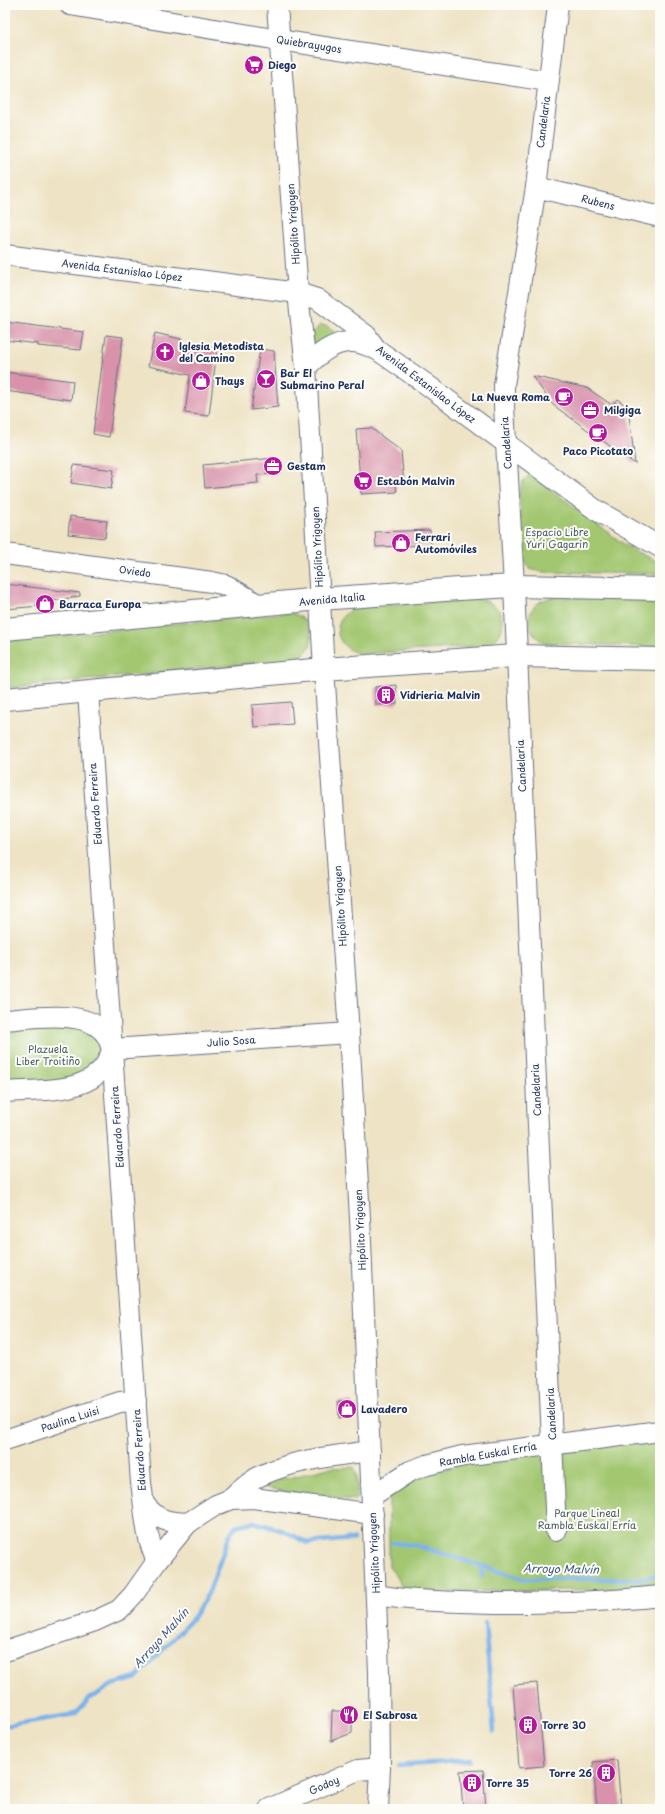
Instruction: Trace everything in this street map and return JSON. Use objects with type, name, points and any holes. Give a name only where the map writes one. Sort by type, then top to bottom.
[{"type":"main road","name":"Avenida Italia","points":[[5,629],[320,599],[514,586],[660,589]]},
{"type":"main road","points":[[5,699],[324,669],[516,656],[660,659]]},
{"type":"street","name":"Quiebrayugos","points":[[70,5],[279,40],[548,81]]},
{"type":"street","name":"Hipólito Yrigoyen","points":[[277,5],[298,293],[306,368],[360,1218],[376,1596],[380,1768],[378,1809]]},
{"type":"street","name":"Candelaria","points":[[556,1531],[504,385],[536,187],[558,5]]},
{"type":"street","name":"Rubens","points":[[536,187],[660,217]]},
{"type":"street","name":"Avenida Estanislao López","points":[[5,255],[298,293],[317,299],[366,335],[376,349],[426,384],[596,510],[660,547]]},
{"type":"street","points":[[306,368],[321,353],[341,344],[351,342],[376,349]]},
{"type":"street","name":"Oviedo","points":[[5,554],[212,582],[226,585],[259,605]]},
{"type":"street","name":"Eduardo Ferreira","points":[[88,691],[141,1483],[152,1551],[157,1561]]},
{"type":"street","points":[[5,1020],[57,1017],[88,1022],[98,1027],[105,1034],[112,1049],[105,1067],[93,1079],[81,1085],[69,1088],[5,1092]]},
{"type":"street","name":"Julio Sosa","points":[[112,1049],[349,1033]]},
{"type":"street","name":"Paulina Luisi","points":[[5,1440],[120,1402],[136,1401]]},
{"type":"street","name":"Rambla Euskal Erría","points":[[372,1505],[410,1472],[426,1465],[462,1456],[660,1431]]},
{"type":"street","points":[[231,1499],[241,1489],[262,1475],[318,1458],[370,1452]]},
{"type":"street","points":[[5,1651],[95,1621],[119,1610],[133,1596],[157,1561],[188,1523],[210,1508],[231,1499],[253,1498],[372,1505]]},
{"type":"street","points":[[145,1506],[157,1518],[169,1522],[188,1523]]},
{"type":"street","points":[[376,1596],[428,1602],[557,1603],[615,1601],[660,1596]]},
{"type":"street","name":"Godoy","points":[[269,1809],[358,1770],[380,1768]]},
{"type":"green space","points":[[320,325],[327,326],[338,335],[314,350],[311,335]]},
{"type":"green space","name":"Espacio Libre Yuri Gagarin","points":[[528,476],[534,477],[629,548],[660,563],[660,574],[542,572],[530,569],[524,560],[519,492],[523,481]]},
{"type":"green space","points":[[555,597],[660,599],[660,647],[544,643],[536,637],[532,630],[529,623],[530,616],[532,609],[538,603],[545,599]]},
{"type":"green space","points":[[479,599],[488,602],[495,607],[500,613],[502,620],[502,628],[499,635],[494,641],[486,646],[361,654],[352,651],[345,646],[340,639],[338,632],[338,625],[341,618],[347,612],[356,607]]},
{"type":"green space","points":[[284,613],[294,614],[301,617],[307,624],[311,634],[311,644],[309,648],[297,659],[5,688],[5,641]]},
{"type":"green space","name":"Plazuela Liber Troitiño","points":[[76,1023],[96,1036],[99,1053],[94,1071],[83,1080],[5,1088],[5,1028]]},
{"type":"green space","name":"Parque Lineal Rambla Euskal Erría","points":[[660,1439],[660,1584],[630,1589],[427,1592],[402,1588],[398,1578],[389,1567],[389,1495],[420,1475],[485,1459]]},
{"type":"green space","points":[[354,1467],[357,1476],[357,1498],[354,1500],[287,1492],[264,1487],[271,1480],[289,1478],[329,1468]]},
{"type":"building","points":[[5,322],[84,332],[81,350],[38,346],[38,344],[5,340]]},
{"type":"building","points":[[155,333],[181,339],[180,345],[217,349],[209,416],[185,413],[190,375],[148,366]]},
{"type":"building","points":[[106,335],[123,337],[109,437],[93,434]]},
{"type":"building","name":"Bar El Submarino Peral","points":[[260,349],[274,351],[278,407],[251,410]]},
{"type":"building","points":[[5,372],[73,381],[71,400],[5,391]]},
{"type":"building","points":[[532,376],[587,388],[612,405],[617,399],[628,407],[635,464],[553,405]]},
{"type":"building","points":[[371,428],[401,451],[404,484],[396,484],[397,492],[361,494],[356,429]]},
{"type":"building","points":[[274,458],[276,474],[257,475],[258,483],[205,488],[203,465]]},
{"type":"building","points":[[74,465],[114,470],[111,489],[71,483]]},
{"type":"building","points":[[70,516],[107,521],[105,538],[68,534]]},
{"type":"building","points":[[430,530],[431,545],[376,547],[375,532]]},
{"type":"building","points":[[5,584],[80,593],[80,596],[41,603],[41,606],[5,609]]},
{"type":"building","name":"Vidrieria Malvin","points":[[396,685],[397,704],[376,705],[375,687]]},
{"type":"building","points":[[291,702],[293,724],[254,727],[252,705]]},
{"type":"building","points":[[338,1401],[352,1401],[352,1413],[349,1418],[339,1418]]},
{"type":"building","name":"Torre 30","points":[[537,1683],[544,1766],[519,1768],[513,1685]]},
{"type":"building","points":[[332,1711],[352,1711],[352,1733],[331,1741]]},
{"type":"building","name":"Torre 26","points":[[617,1760],[621,1809],[597,1809],[593,1762]]},
{"type":"building","name":"Torre 35","points":[[483,1770],[486,1809],[463,1809],[460,1771]]},
{"type":"waterway","name":"Arroyo Malvín","points":[[5,1726],[75,1714],[89,1699],[112,1685],[136,1678],[192,1619],[209,1592],[229,1536],[236,1526],[254,1522],[284,1531],[308,1543],[354,1539]]},
{"type":"waterway","name":"Arroyo Malvín","points":[[393,1543],[415,1545],[523,1579],[641,1579],[660,1574]]},
{"type":"waterway","points":[[481,1565],[482,1576]]},
{"type":"waterway","points":[[485,1623],[494,1732]]},
{"type":"waterway","points":[[399,1766],[470,1760]]},
{"type":"place","name":"Diego","points":[[254,65]]},
{"type":"place","name":"Iglesia Metodista del Camino","points":[[165,352]]},
{"type":"place","name":"Bar El Submarino Peral","points":[[266,379]]},
{"type":"place","name":"Thays","points":[[201,381]]},
{"type":"place","name":"La Nueva Roma","points":[[564,397]]},
{"type":"place","name":"Milgiga","points":[[590,410]]},
{"type":"place","name":"Paco Picotato","points":[[598,433]]},
{"type":"place","name":"Gestam","points":[[273,466]]},
{"type":"place","name":"Estabón Malvin","points":[[363,481]]},
{"type":"place","name":"Ferrari Automóviles","points":[[401,543]]},
{"type":"place","name":"Barraca Europa","points":[[45,604]]},
{"type":"place","name":"Vidrieria Malvin","points":[[386,695]]},
{"type":"place","name":"Lavadero","points":[[347,1409]]},
{"type":"place","name":"El Sabrosa","points":[[349,1715]]},
{"type":"place","name":"Torre 30","points":[[528,1725]]},
{"type":"place","name":"Torre 26","points":[[606,1773]]},
{"type":"place","name":"Torre 35","points":[[472,1783]]}]
